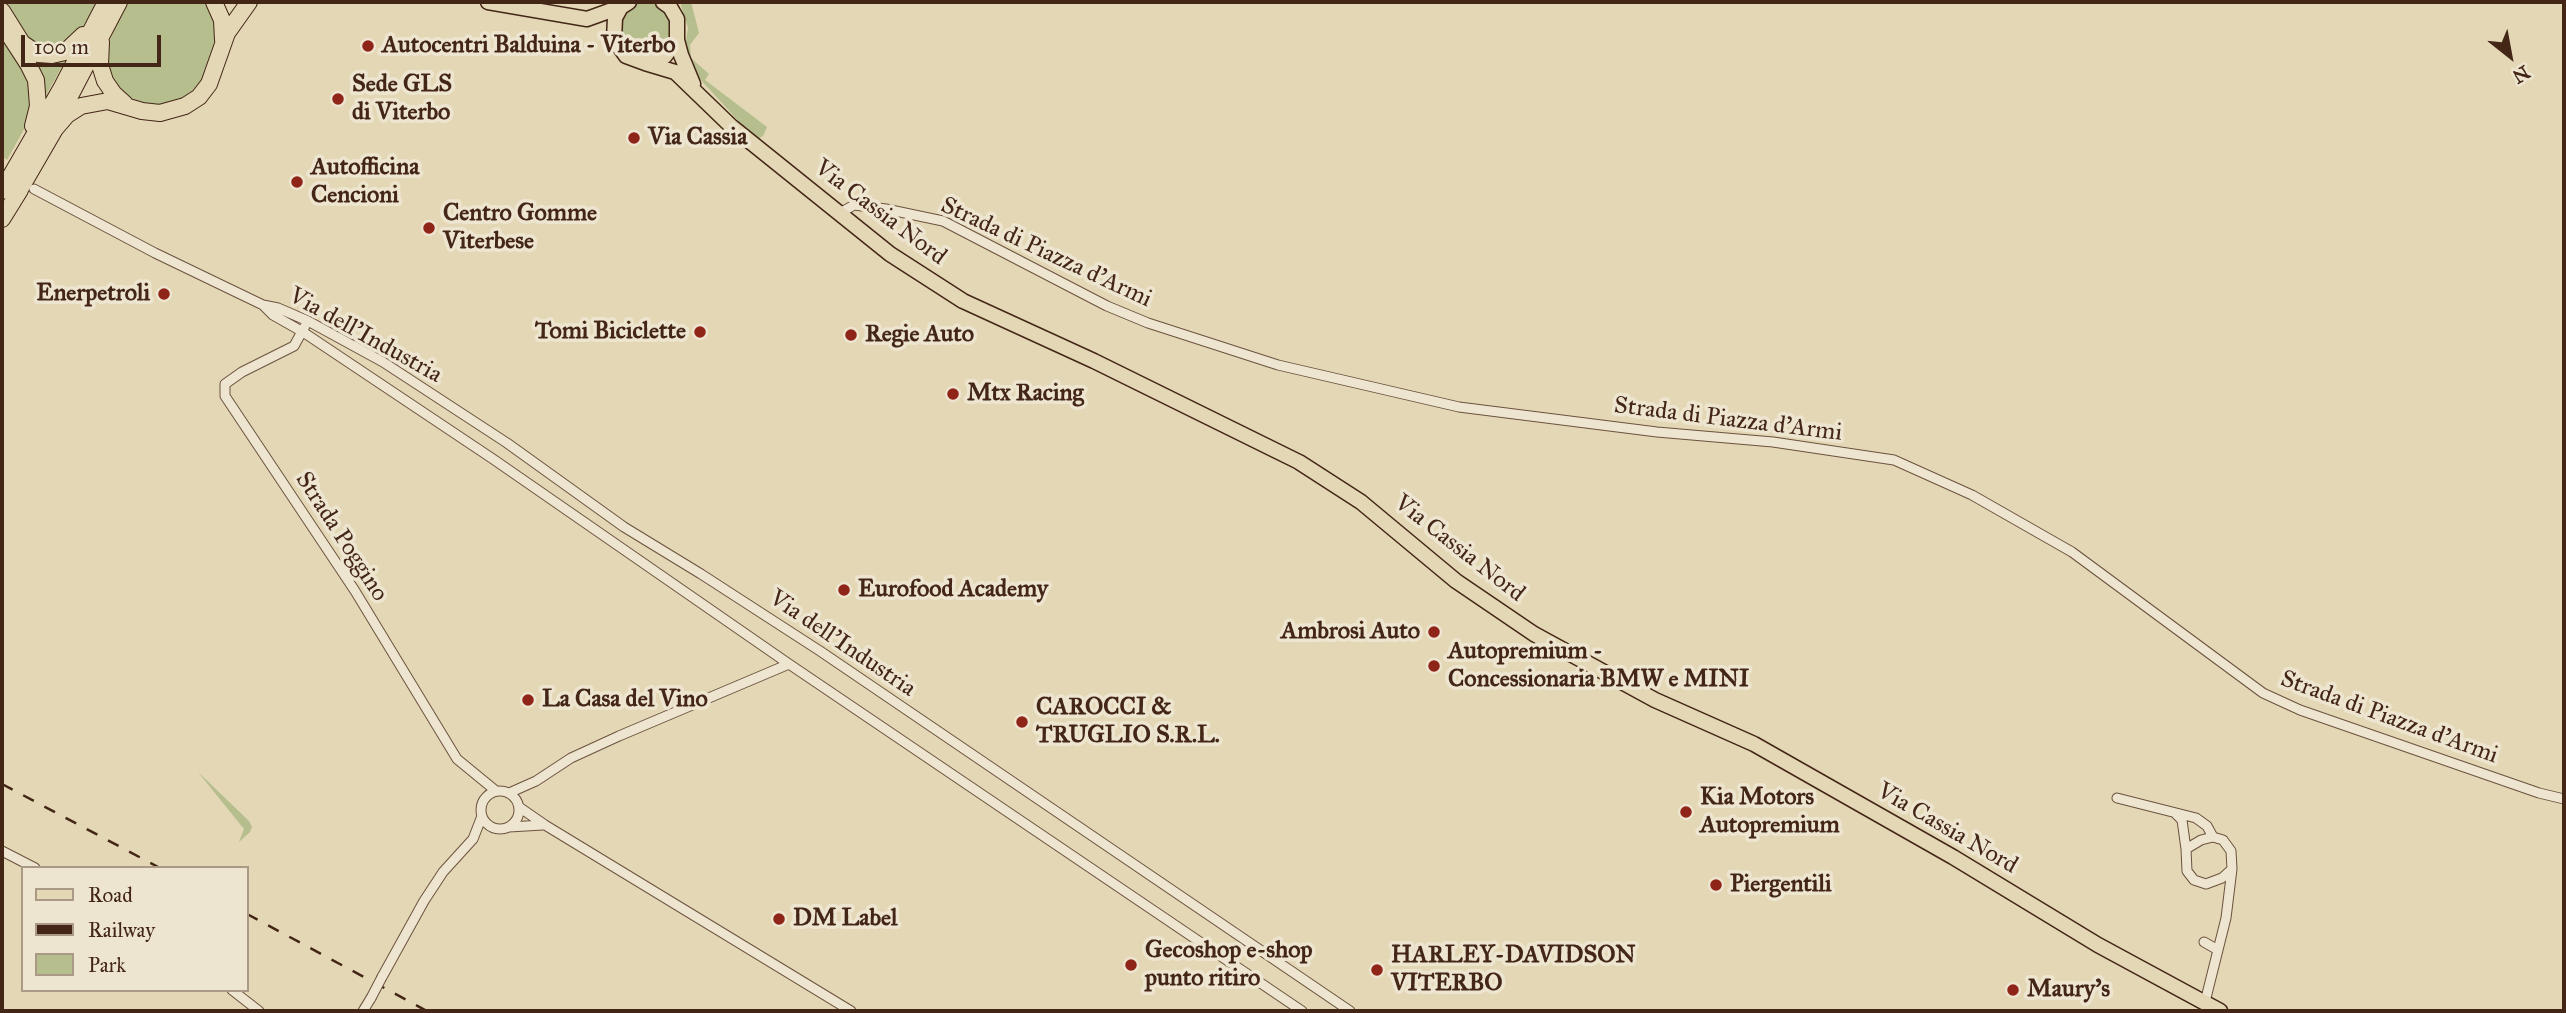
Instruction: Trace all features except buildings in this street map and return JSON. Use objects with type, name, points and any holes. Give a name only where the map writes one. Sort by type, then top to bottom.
[{"type":"highway","points":[[8,194],[119,2]]},
{"type":"highway","points":[[214,2],[222,20],[223,42]]},
{"type":"highway","points":[[8,194],[55,129],[67,115],[81,106],[99,101],[160,113],[177,110],[192,102],[209,84],[223,42],[232,24],[249,2]]},
{"type":"highway","points":[[2,12],[26,47],[38,54],[51,55],[71,48],[104,5]]},
{"type":"highway","points":[[19,159],[62,87],[104,5]]},
{"type":"highway","points":[[2,24],[29,64],[38,88],[37,115],[19,159],[2,219]]},
{"type":"highway","points":[[104,32],[100,48],[102,73],[114,94],[125,104]]},
{"type":"main road","points":[[488,2],[587,19],[626,4]]},
{"type":"main road","name":"Via Cassia Nord","points":[[663,2],[670,7],[677,19],[677,40],[695,89]]},
{"type":"main road","points":[[617,46],[613,25],[626,4]]},
{"type":"main road","points":[[587,19],[617,46]]},
{"type":"main road","points":[[645,63],[666,56],[677,40]]},
{"type":"main road","name":"Via Cassia Nord","points":[[617,46],[626,56],[675,72],[732,127],[890,254],[963,301],[1155,390],[1309,468],[1361,502],[1456,580],[1534,634],[1656,700],[1754,744],[1954,857],[2098,945],[2220,1011]]},
{"type":"street","points":[[34,189],[263,305]]},
{"type":"street","name":"Strada di Piazza d'Armi","points":[[840,213],[854,205],[943,221],[1107,306],[1148,323],[1278,365],[1459,407],[1657,432],[1773,442],[1894,460],[1972,495],[2072,552],[2263,693],[2300,710],[2539,793],[2564,799]]},
{"type":"street","name":"Via dell'Industria","points":[[263,305],[278,308],[307,321],[383,362],[508,443],[624,527],[820,652],[1350,1011]]},
{"type":"street","name":"Via dell'Industria","points":[[263,305],[273,315],[303,331],[1302,1011]]},
{"type":"street","name":"Strada Poggino","points":[[307,321],[294,346],[242,372],[225,384],[225,396],[355,591],[457,759],[496,791]]},
{"type":"street","points":[[363,1011],[424,901],[443,873],[473,839],[486,798],[496,791],[509,793],[536,781],[571,758],[789,664]]},
{"type":"street","points":[[509,827],[517,818],[518,804],[536,781]]},
{"type":"street","points":[[509,793],[518,804],[545,825],[852,1011]]},
{"type":"street","points":[[2117,798],[2196,818],[2207,826],[2213,838]]},
{"type":"street","points":[[2175,812],[2182,820],[2187,871],[2194,880],[2206,884],[2232,869]]},
{"type":"street","points":[[482,816],[490,826],[496,828]]},
{"type":"street","points":[[473,839],[496,828],[545,825]]},
{"type":"street","points":[[2186,849],[2201,839],[2213,838],[2223,840],[2231,851],[2232,869],[2226,918],[2204,1002]]},
{"type":"street","points":[[2,851],[31,866]]},
{"type":"street","points":[[2204,942],[2218,950]]},
{"type":"street","points":[[235,992],[259,1011]]},
{"type":"green space","points":[[4,2],[98,2],[82,28],[66,44],[45,49],[30,42],[6,10]]},
{"type":"green space","points":[[126,2],[207,2],[214,15],[218,41],[204,81],[189,98],[160,107],[127,100],[106,72],[109,42]]},
{"type":"green space","points":[[646,2],[658,5],[670,17],[673,36],[663,52],[638,57],[620,41],[621,17],[635,4]]},
{"type":"green space","points":[[680,2],[691,2],[699,33],[690,45],[691,58],[709,74],[705,80],[767,127],[763,136],[757,139],[743,126],[689,67],[684,53],[688,28]]},
{"type":"green space","points":[[2,34],[24,67],[32,89],[28,122],[7,160],[2,156]]},
{"type":"green space","points":[[30,55],[68,55],[43,101]]},
{"type":"green space","points":[[198,772],[249,821],[252,827],[250,832],[239,842],[244,829]]},
{"type":"railway","points":[[2,784],[156,866]]},
{"type":"railway","points":[[248,915],[427,1011]]},
{"type":"place","name":"Autocentri Balduina - Viterbo","points":[[368,46]]},
{"type":"place","name":"Sede GLS di Viterbo","points":[[338,99]]},
{"type":"place","name":"Via Cassia","points":[[634,138]]},
{"type":"place","name":"Autofficina Cencioni","points":[[297,182]]},
{"type":"place","name":"Centro Gomme Viterbese","points":[[429,228]]},
{"type":"place","name":"Enerpetroli","points":[[164,294]]},
{"type":"place","name":"Tomi Biciclette","points":[[700,332]]},
{"type":"place","name":"Regie Auto","points":[[851,335]]},
{"type":"place","name":"Mtx Racing","points":[[953,394]]},
{"type":"place","name":"Eurofood Academy","points":[[844,590]]},
{"type":"place","name":"Ambrosi Auto","points":[[1434,632]]},
{"type":"place","name":"Autopremium - Concessionaria BMW e MINI","points":[[1434,666]]},
{"type":"place","name":"La Casa del Vino","points":[[528,700]]},
{"type":"place","name":"CAROCCI & TRUGLIO S.R.L.","points":[[1022,722]]},
{"type":"place","name":"Kia Motors Autopremium","points":[[1686,812]]},
{"type":"place","name":"Piergentili","points":[[1716,885]]},
{"type":"place","name":"DM Label","points":[[779,919]]},
{"type":"place","name":"Gecoshop e-shop punto ritiro","points":[[1131,965]]},
{"type":"place","name":"HARLEY-DAVIDSON VITERBO","points":[[1377,970]]},
{"type":"place","name":"Maury's","points":[[2013,990]]}]
